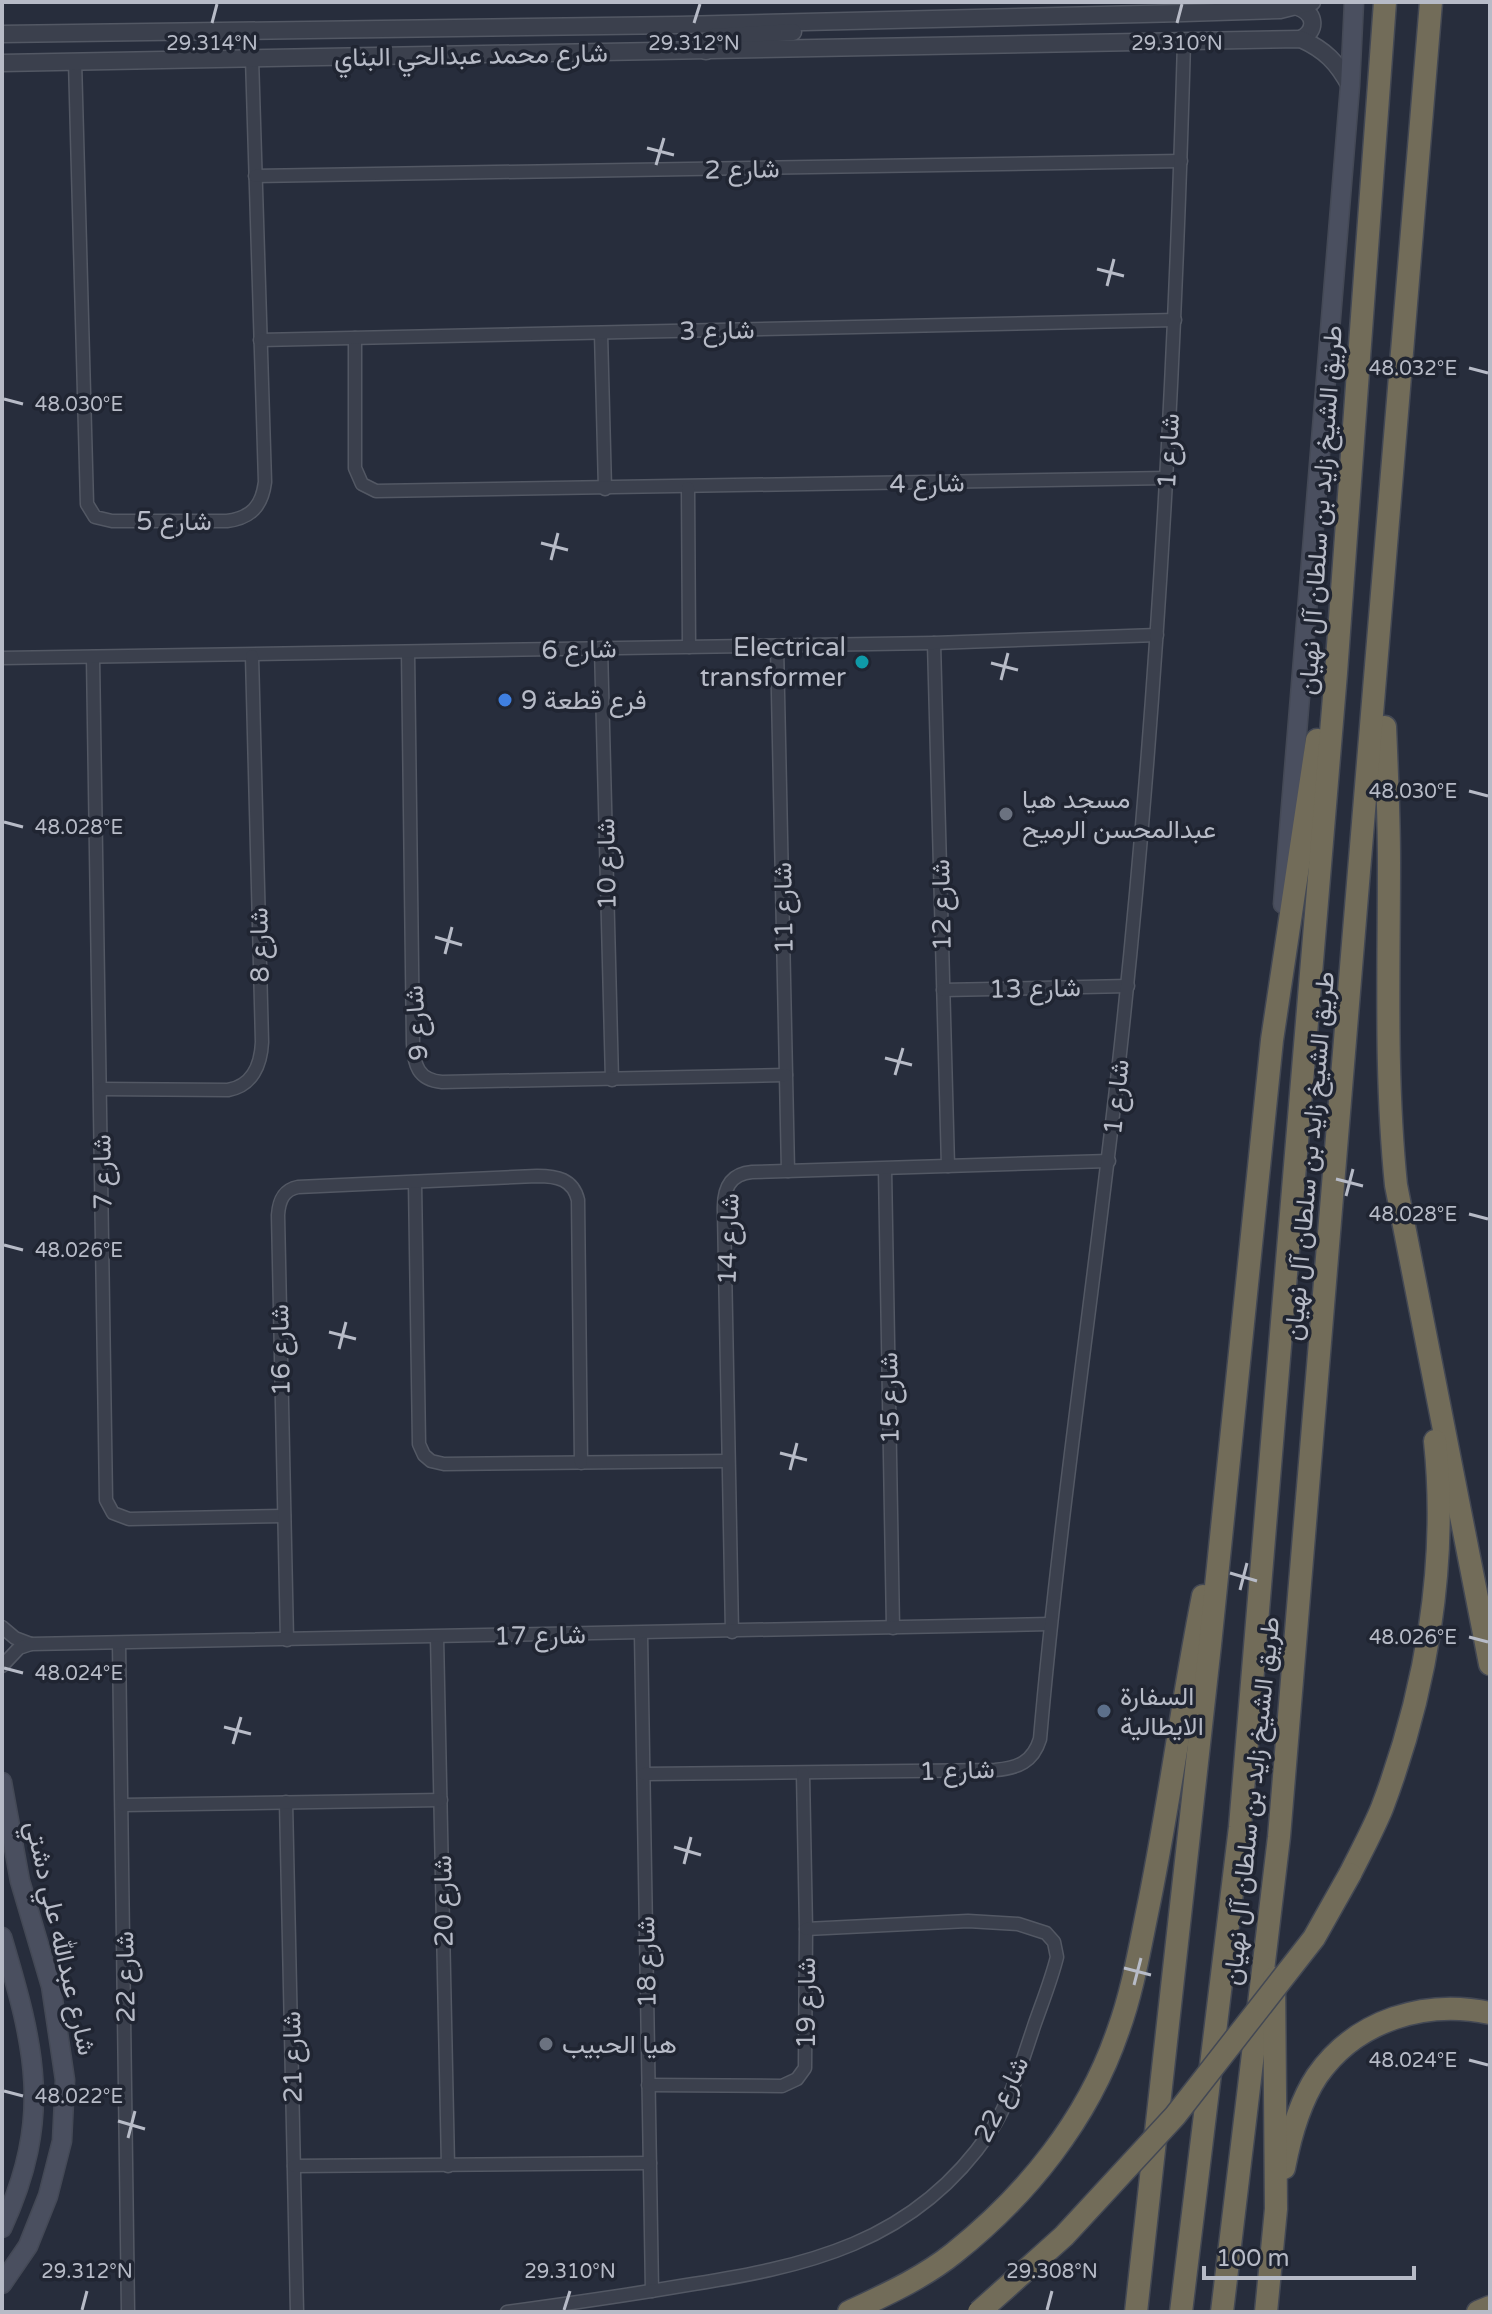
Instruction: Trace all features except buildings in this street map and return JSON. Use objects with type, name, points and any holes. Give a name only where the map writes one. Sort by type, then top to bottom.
[{"type":"highway","name":"طريق الشيخ زايد بن سلطان آل نهيان","points":[[1182,2305],[1240,1827],[1336,673],[1385,2]]},
{"type":"highway","name":"طريق الشيخ زايد بن سلطان آل نهيان","points":[[1223,2302],[1279,1837],[1383,614],[1431,2]]},
{"type":"highway","points":[[1383,614],[1389,859],[1389,1118],[1396,1185],[1490,1664]]},
{"type":"highway","points":[[1137,2306],[1231,1450],[1272,1040],[1319,726],[1336,673]]},
{"type":"highway","points":[[979,2312],[1064,2236],[1175,2116],[1314,1938],[1381,1811],[1405,1741],[1426,1659],[1436,1544],[1437,1458],[1424,1333]]},
{"type":"highway","points":[[849,2312],[897,2289],[952,2255],[995,2218],[1044,2166],[1084,2106],[1118,2032],[1159,1857],[1193,1646],[1231,1450]]},
{"type":"highway","points":[[1276,2209],[1274,1958],[1279,1837]]},
{"type":"highway","points":[[1267,2301],[1276,2209],[1287,2151],[1304,2101],[1316,2077],[1341,2047],[1374,2025],[1411,2012],[1450,2007],[1490,2013]]},
{"type":"highway","points":[[1478,2312],[1490,2307]]},
{"type":"main road","points":[[1272,1040],[1350,86],[1354,2]]},
{"type":"main road","name":"شارع عبدالله علي دشتي","points":[[2,1782],[8,1860],[51,1986],[62,2047],[65,2110],[56,2170],[48,2196],[28,2246],[2,2284]]},
{"type":"main road","name":"شارع عبدالله علي دشتي","points":[[2,1937],[28,2029],[35,2084],[25,2165],[2,2228]]},
{"type":"street","points":[[1301,39],[1309,35],[1313,26],[1305,4]]},
{"type":"street","name":"شارع محمد عبدالحي البناي","points":[[2,34],[679,25],[1184,7],[1280,10],[1305,4]]},
{"type":"street","points":[[706,51],[706,44],[713,37],[798,32],[828,21]]},
{"type":"street","points":[[501,54],[549,44],[674,42],[679,36],[679,25]]},
{"type":"street","points":[[2,45],[142,39],[184,31]]},
{"type":"street","points":[[1301,39],[1322,49],[1339,65],[1350,86]]},
{"type":"street","name":"شارع محمد عبدالحي البناي","points":[[3,62],[1301,39]]},
{"type":"street","name":"شارع 1","points":[[644,1774],[995,1770],[1024,1763],[1034,1754],[1040,1739],[1050,1624],[1128,986],[1167,478],[1184,42]]},
{"type":"street","name":"شارع 5","points":[[75,61],[87,504],[92,513],[112,521],[227,521],[244,517],[255,510],[265,482],[252,58]]},
{"type":"street","name":"شارع 2","points":[[255,176],[1181,161]]},
{"type":"street","name":"شارع 3","points":[[260,340],[1175,320]]},
{"type":"street","points":[[601,333],[605,489]]},
{"type":"street","name":"شارع 4","points":[[355,338],[354,462],[357,476],[368,488],[385,492],[1167,478]]},
{"type":"street","points":[[688,488],[689,647]]},
{"type":"street","name":"شارع 6","points":[[2,658],[934,643],[1157,635]]},
{"type":"street","name":"شارع 12","points":[[934,643],[948,1166]]},
{"type":"street","name":"شارع 11","points":[[777,646],[788,1171]]},
{"type":"street","name":"شارع 10","points":[[601,648],[612,1080]]},
{"type":"street","name":"شارع 9","points":[[408,652],[413,1044],[418,1072],[424,1078],[438,1082],[786,1075]]},
{"type":"street","name":"شارع 8","points":[[101,1089],[228,1090],[245,1083],[258,1066],[262,1042],[252,656]]},
{"type":"street","name":"شارع 7","points":[[93,657],[108,1505],[118,1516],[138,1520],[284,1516]]},
{"type":"street","name":"شارع 13","points":[[943,990],[1128,986]]},
{"type":"street","name":"شارع 14","points":[[732,1632],[725,1195],[730,1182],[739,1175],[788,1171],[1109,1161]]},
{"type":"street","name":"شارع 15","points":[[885,1169],[893,1628]]},
{"type":"street","name":"شارع 16","points":[[287,1640],[278,1215],[280,1202],[287,1190],[545,1176],[564,1179],[575,1189],[578,1200],[581,1463]]},
{"type":"street","points":[[415,1182],[419,1444],[431,1461],[440,1464],[728,1461]]},
{"type":"street","name":"شارع 17","points":[[31,1644],[1050,1624]]},
{"type":"street","points":[[2,1627],[15,1638],[31,1644]]},
{"type":"street","name":"شارع 18","points":[[641,1634],[652,2291]]},
{"type":"street","name":"شارع 20","points":[[437,1637],[448,2166]]},
{"type":"street","name":"شارع 22","points":[[119,1643],[128,2312]]},
{"type":"street","points":[[2,1666],[19,1648],[31,1644]]},
{"type":"street","name":"شارع 19","points":[[648,2085],[786,2085],[797,2079],[806,2062],[803,1774]]},
{"type":"street","points":[[123,1805],[441,1800]]},
{"type":"street","name":"شارع 21","points":[[286,1802],[297,2312]]},
{"type":"street","name":"شارع 22","points":[[507,2312],[764,2273],[821,2258],[872,2235],[935,2194],[977,2150],[1002,2111],[1018,2074],[1057,1957],[1054,1942],[1046,1933],[1018,1924],[968,1921],[806,1929]]},
{"type":"street","points":[[294,2166],[650,2163]]},
{"type":"place","name":"Electrical transformer","points":[[862,662]]},
{"type":"place","name":"فرع قطعة 9","points":[[505,700]]},
{"type":"place","name":"مسجد هيا عبدالمحسن الرميح","points":[[1006,814]]},
{"type":"place","name":"السفارة الايطالية","points":[[1104,1711]]},
{"type":"place","name":"هيا الحبيب","points":[[546,2044]]}]
